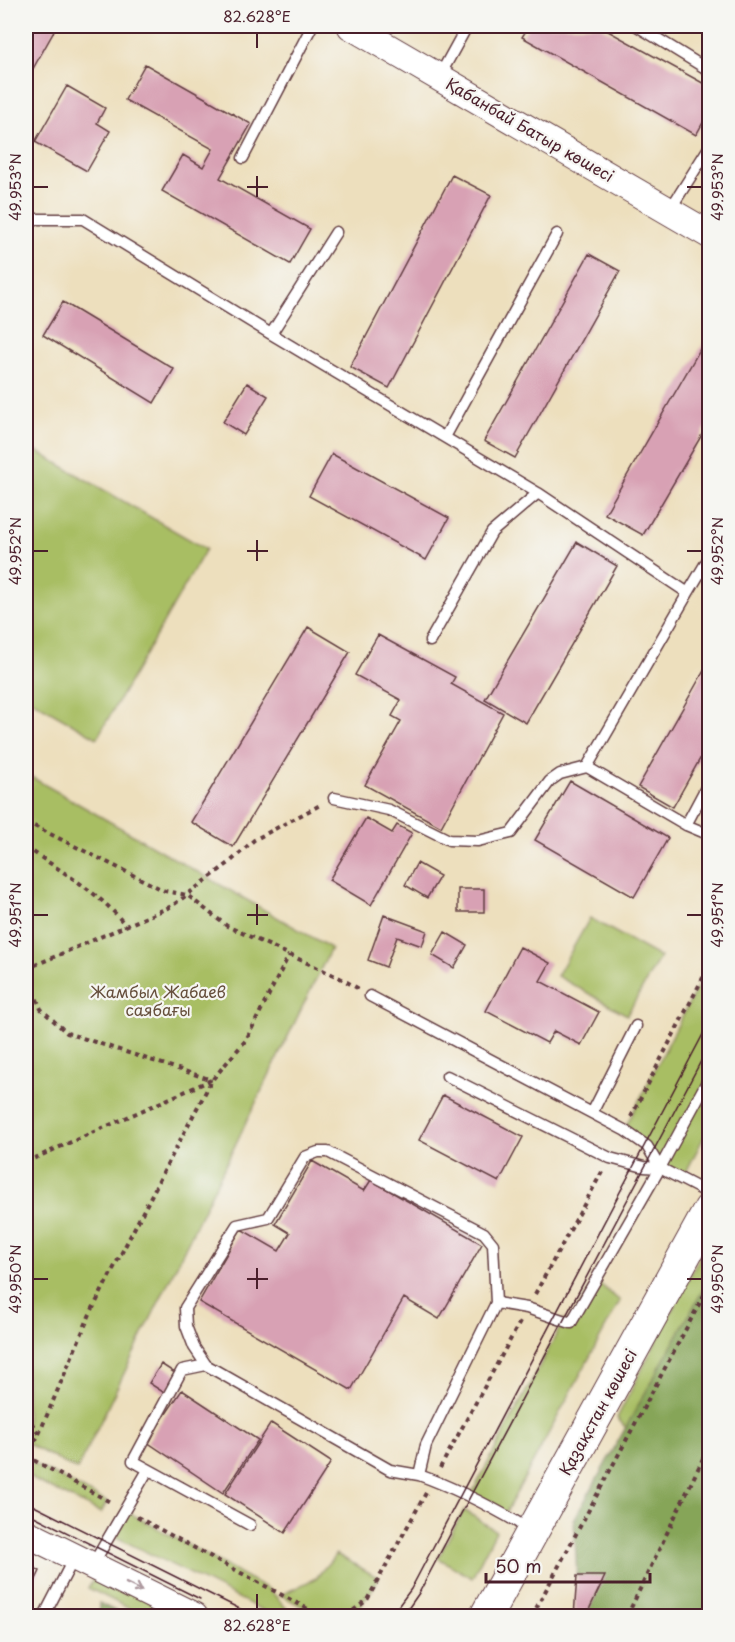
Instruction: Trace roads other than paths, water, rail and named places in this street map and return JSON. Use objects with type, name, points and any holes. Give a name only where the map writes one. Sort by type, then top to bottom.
[{"type":"main road","name":"Қазақстан көшесі","points":[[486,1617],[710,1209]]},
{"type":"street","name":"Қабанбай Батыр көшесі","points":[[351,26],[710,235]]},
{"type":"street","points":[[26,1533],[194,1617]]},
{"type":"lane","points":[[243,158],[312,26]]},
{"type":"lane","points":[[439,77],[467,26]]},
{"type":"lane","points":[[637,26],[710,71]]},
{"type":"lane","points":[[669,211],[710,146]]},
{"type":"lane","points":[[26,216],[31,219],[83,219],[271,334],[538,492],[688,593]]},
{"type":"lane","points":[[271,334],[336,232]]},
{"type":"lane","points":[[445,437],[557,234]]},
{"type":"lane","points":[[430,641],[492,532],[538,492]]},
{"type":"lane","points":[[587,767],[710,556]]},
{"type":"lane","points":[[334,798],[389,810],[449,840],[478,841],[511,833],[550,781],[560,774],[587,767],[686,825],[710,835]]},
{"type":"lane","points":[[686,825],[710,780]]},
{"type":"lane","points":[[370,996],[624,1130],[647,1146],[660,1168]]},
{"type":"lane","points":[[592,1113],[636,1026]]},
{"type":"lane","points":[[447,1076],[610,1158],[644,1167],[660,1168],[710,1194]]},
{"type":"lane","points":[[496,1303],[527,1308],[571,1323],[710,1076]]},
{"type":"lane","points":[[419,1475],[426,1445],[496,1303],[493,1244],[484,1233],[328,1152],[318,1152],[305,1157],[268,1218],[237,1226],[185,1308],[186,1326],[194,1347],[206,1365],[390,1470],[419,1475],[462,1493],[533,1531]]},
{"type":"lane","points":[[206,1365],[182,1370],[133,1461],[250,1525]]},
{"type":"lane","points":[[44,1617],[124,1510],[148,1470]]},
{"type":"tram line","points":[[391,1616],[411,1589],[710,1021]]},
{"type":"tram line","points":[[403,1616],[419,1593],[710,1044]]},
{"type":"tram line","points":[[26,1502],[254,1616]]},
{"type":"tram line","points":[[26,1512],[200,1599]]},
{"type":"park label","name":"Жамбыл Жабаев саябағы","points":[[158,1001]]}]
